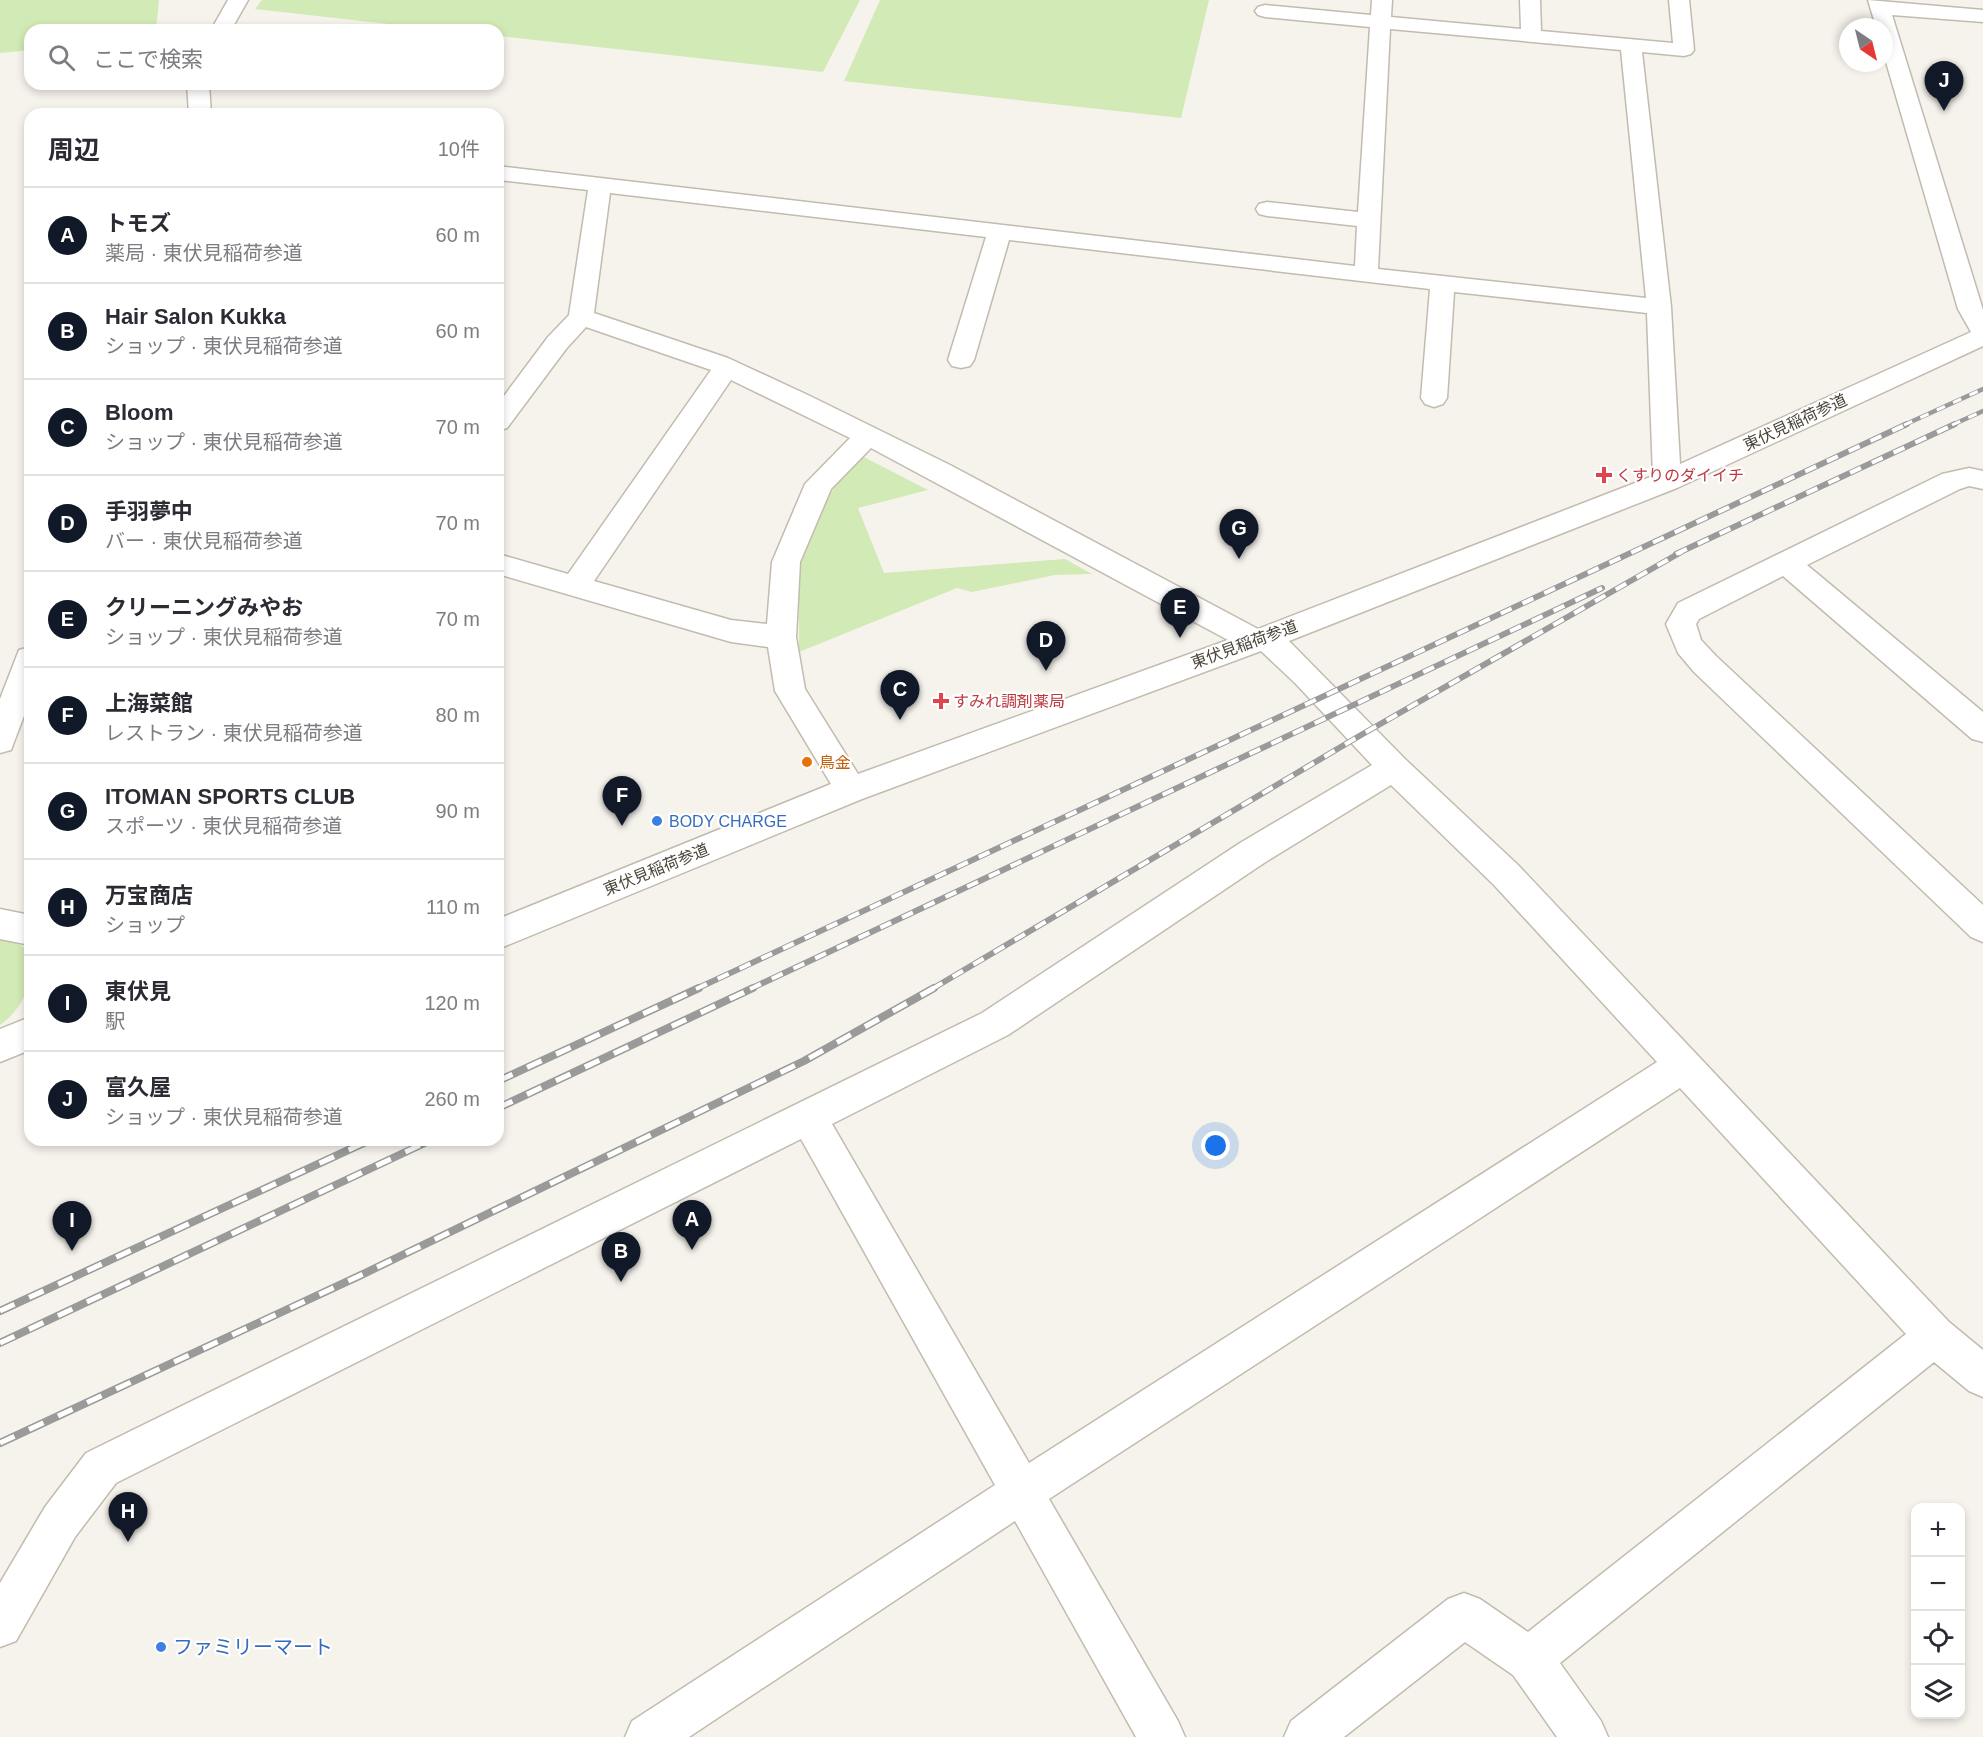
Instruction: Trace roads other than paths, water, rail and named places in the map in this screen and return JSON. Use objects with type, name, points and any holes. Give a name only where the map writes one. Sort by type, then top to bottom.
[{"type":"street","points":[[224,24],[238,0]]},
{"type":"street","points":[[1530,0],[1531,36]]},
{"type":"street","points":[[1264,11],[1381,10],[1531,36],[1684,50],[1679,0]]},
{"type":"street","points":[[1983,16],[1879,4],[1970,309],[1983,334]]},
{"type":"street","points":[[1366,275],[1381,10]]},
{"type":"street","points":[[1631,46],[1659,307],[1667,481]]},
{"type":"street","points":[[198,90],[200,108]]},
{"type":"street","points":[[504,173],[1443,284],[1659,307]]},
{"type":"street","points":[[504,414],[556,343],[581,317],[600,183]]},
{"type":"street","points":[[1267,209],[1369,220]]},
{"type":"street","points":[[961,360],[1000,231]]},
{"type":"street","points":[[1434,398],[1443,284]]},
{"type":"street","points":[[581,317],[728,368],[867,435],[1260,639],[1306,675],[1394,768],[1506,875],[1935,1336],[1983,1377]]},
{"type":"street","name":"東伏見稲荷参道","points":[[504,932],[851,790],[1260,639],[1667,481],[1983,334]]},
{"type":"street","points":[[574,586],[717,379],[728,368]]},
{"type":"street","points":[[851,790],[790,691],[781,637],[786,562],[819,484],[867,435]]},
{"type":"street","points":[[1983,480],[1969,477],[1952,481],[1688,611],[1681,624],[1688,645],[1983,927]]},
{"type":"street","points":[[1785,562],[1983,730]]},
{"type":"street","points":[[504,566],[731,631],[781,637]]},
{"type":"street","points":[[0,741],[24,675]]},
{"type":"street","points":[[0,1625],[60,1522],[100,1468],[995,1024],[1252,853],[1394,768]]},
{"type":"street","points":[[0,924],[24,929]]},
{"type":"street","points":[[0,1046],[24,1036]]},
{"type":"street","points":[[648,1737],[1023,1491],[1684,1065]]},
{"type":"street","points":[[808,1117],[1162,1737]]},
{"type":"street","points":[[1529,1659],[1935,1336]]},
{"type":"street","points":[[1307,1737],[1464,1615],[1529,1659],[1585,1737]]},
{"type":"railway","points":[[1904,425],[1983,389]]},
{"type":"railway","points":[[1952,425],[1983,411]]},
{"type":"railway","points":[[696,989],[1907,424]]},
{"type":"railway","points":[[1676,554],[1955,424]]},
{"type":"railway","points":[[932,989],[1361,735],[1683,551]]},
{"type":"railway","points":[[750,989],[1602,588]]},
{"type":"railway","points":[[504,1078],[699,988]]},
{"type":"railway","points":[[504,1105],[753,988]]},
{"type":"railway","points":[[0,1443],[359,1276],[804,1061],[934,988]]},
{"type":"railway","points":[[0,1311],[357,1146]]},
{"type":"railway","points":[[0,1343],[418,1146]]},
{"type":"place","name":"富久屋","points":[[1944,111]]},
{"type":"place","name":"くすりのダイイチ","points":[[1604,475]]},
{"type":"place","name":"ITOMAN SPORTS CLUB","points":[[1239,559]]},
{"type":"place","name":"クリーニングみやお","points":[[1180,638]]},
{"type":"place","name":"手羽夢中","points":[[1046,671]]},
{"type":"place","name":"すみれ調剤薬局","points":[[941,701]]},
{"type":"place","name":"Bloom","points":[[900,720]]},
{"type":"place","name":"鳥金","points":[[807,762]]},
{"type":"place","name":"BODY CHARGE","points":[[657,821]]},
{"type":"place","name":"上海菜館","points":[[622,826]]},
{"type":"place","name":"トモズ","points":[[692,1250]]},
{"type":"place","name":"東伏見","points":[[72,1251]]},
{"type":"place","name":"Hair Salon Kukka","points":[[621,1282]]},
{"type":"place","name":"万宝商店","points":[[128,1542]]},
{"type":"place","name":"ファミリーマート","points":[[161,1647]]}]
